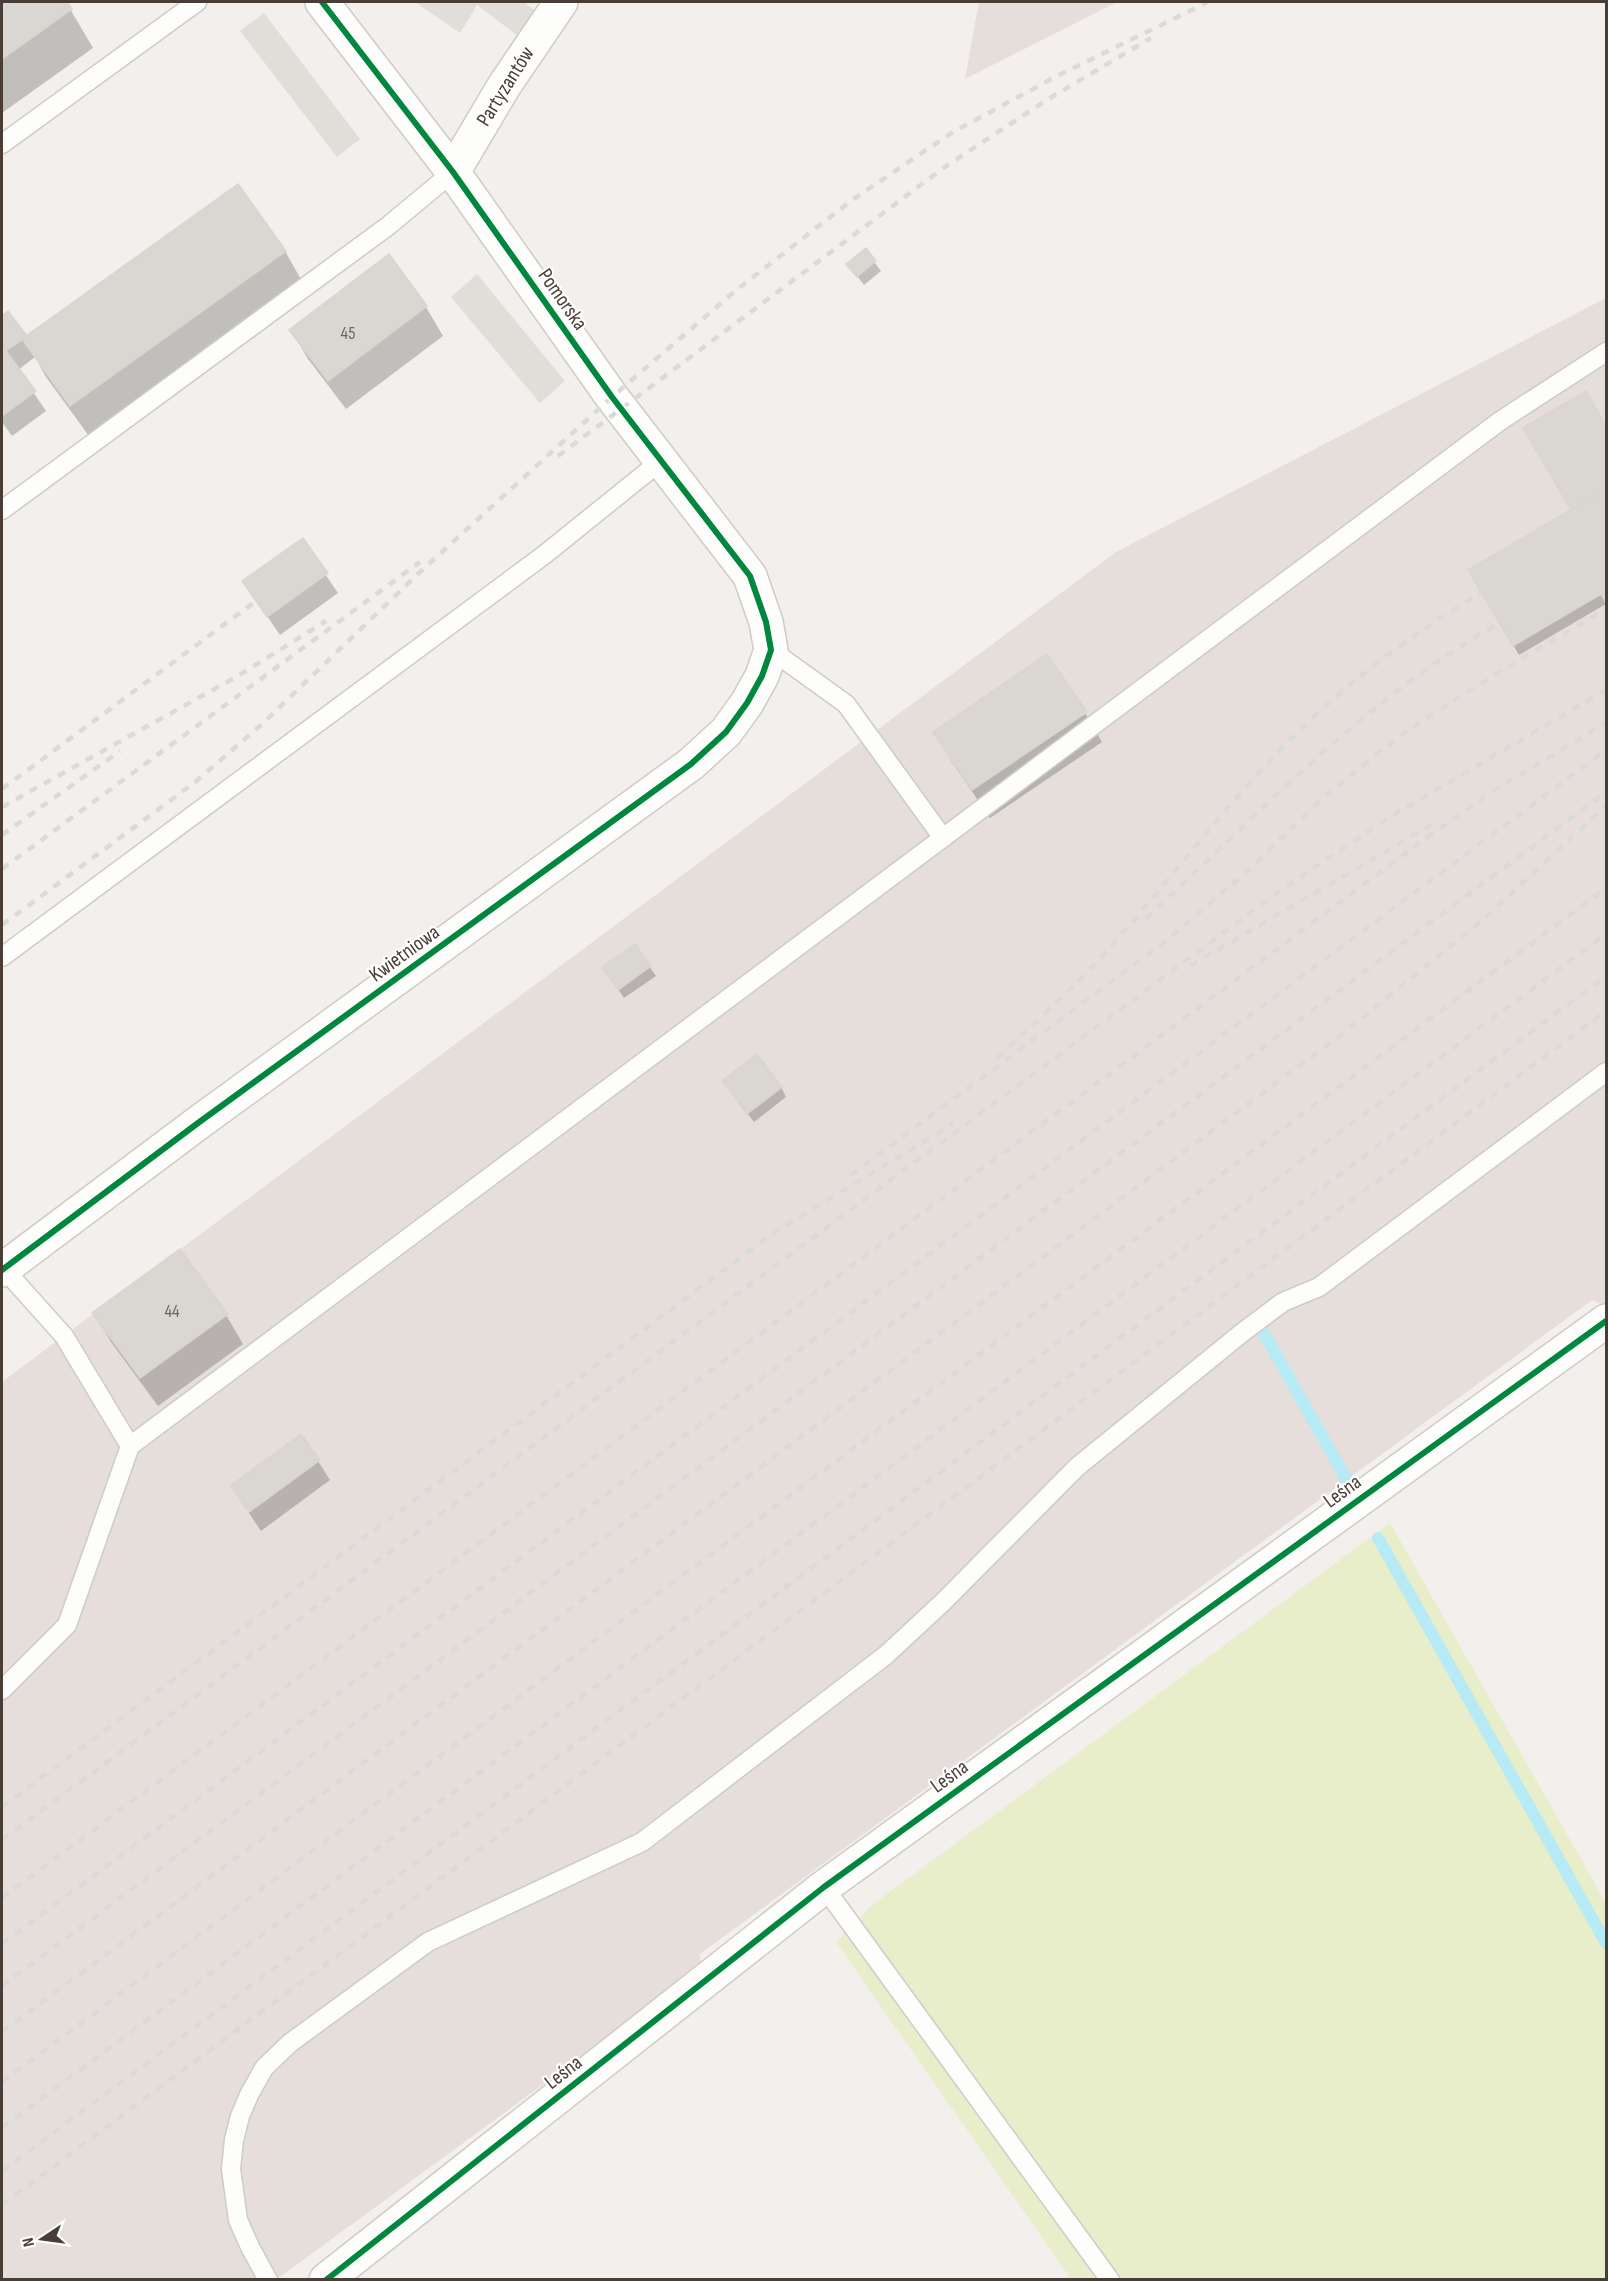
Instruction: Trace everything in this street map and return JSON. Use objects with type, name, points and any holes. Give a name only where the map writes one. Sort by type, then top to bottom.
[{"type":"street","name":"Pomorska","points":[[322,2],[453,172],[612,397],[750,576],[768,636]]},
{"type":"street","name":"Partyzantów","points":[[453,172],[504,86],[561,2]]},
{"type":"street","name":"Kwietniowa","points":[[3,1269],[198,1123],[691,764],[726,732],[747,703],[762,676],[768,636]]},
{"type":"street","name":"Leśna","points":[[326,2280],[824,1887],[1606,1321]]},
{"type":"lane","points":[[2,144],[197,2]]},
{"type":"lane","points":[[2,510],[379,234],[453,172]]},
{"type":"lane","points":[[2,1690],[67,1625],[130,1446],[1500,421],[1606,352]]},
{"type":"lane","points":[[2,957],[544,555],[662,460]]},
{"type":"lane","points":[[768,636],[846,704],[942,838]]},
{"type":"lane","points":[[268,2280],[238,2220],[231,2169],[234,2140],[240,2116],[249,2095],[264,2068],[290,2043],[428,1942],[642,1842],[886,1655],[943,1602],[1077,1467],[1243,1332],[1283,1302],[1320,1287],[1606,1072]]},
{"type":"lane","points":[[3,1269],[64,1336],[130,1446]]},
{"type":"lane","points":[[824,1887],[1110,2280]]},
{"type":"shaded area","points":[[415,2],[524,2],[547,20],[530,45],[477,5],[460,33]]},
{"type":"shaded area","points":[[979,2],[1117,2],[965,79]]},
{"type":"shaded area","points":[[264,13],[360,139],[337,157],[240,31]]},
{"type":"shaded area","points":[[477,274],[565,381],[540,403],[451,297]]},
{"type":"shaded area","points":[[1606,298],[1606,1303],[1604,1305],[1592,1300],[700,1954],[701,1969],[277,2279],[2,2280],[2,1382],[1116,552]]},
{"type":"green space","points":[[1390,1523],[1606,1903],[1606,2279],[1071,2279],[836,1942],[872,1905]]},
{"type":"building","points":[[2,2],[67,2],[72,9],[2,59]]},
{"type":"building","points":[[238,184],[286,251],[70,406],[22,339]]},
{"type":"building","points":[[866,248],[876,261],[857,277],[846,264]]},
{"type":"building","points":[[389,254],[427,306],[328,381],[289,330]]},
{"type":"building","points":[[8,311],[27,336],[6,351],[36,391],[2,416],[2,316]]},
{"type":"building","points":[[1586,391],[1606,426],[1606,489],[1571,510],[1523,428]]},
{"type":"building","points":[[1606,489],[1606,603],[1601,594],[1513,646],[1468,570]]},
{"type":"building","points":[[303,538],[328,573],[267,617],[242,581]]},
{"type":"building","points":[[1047,654],[1087,712],[972,790],[933,732]]},
{"type":"building","points":[[635,944],[651,966],[618,990],[602,967]]},
{"type":"building","points":[[757,1054],[782,1087],[747,1114],[722,1081]]},
{"type":"building","points":[[180,1249],[228,1314],[140,1378],[92,1313]]},
{"type":"building","points":[[301,1434],[320,1460],[249,1512],[230,1486]]},
{"type":"waterway","points":[[1264,1333],[1349,1484]]},
{"type":"waterway","points":[[1378,1538],[1606,1943]]},
{"type":"railway","points":[[2,925],[194,783],[261,725],[420,572],[612,397],[734,292],[852,200],[953,132],[1059,75],[1208,2]]},
{"type":"railway","points":[[558,456],[946,166],[1050,98],[1151,38]]},
{"type":"railway","points":[[2,869],[420,562]]},
{"type":"railway","points":[[997,1058],[1089,970],[1251,782],[1304,726],[1389,654],[1434,622],[1481,593]]},
{"type":"railway","points":[[2,789],[256,601]]},
{"type":"railway","points":[[851,1175],[1162,944],[1242,876],[1323,798],[1398,737],[1491,677],[1606,609]]},
{"type":"railway","points":[[2,807],[236,677],[326,621]]},
{"type":"railway","points":[[1146,919],[1272,799],[1358,722],[1450,653],[1499,623]]},
{"type":"railway","points":[[2,1840],[1285,887],[1390,817],[1606,690]]},
{"type":"railway","points":[[2,1898],[1425,839],[1490,793],[1606,723]]},
{"type":"railway","points":[[2,1944],[1606,750]]},
{"type":"railway","points":[[2,835],[120,751]]},
{"type":"railway","points":[[2,1986],[1606,792]]},
{"type":"railway","points":[[2,2032],[1346,1031],[1479,923],[1606,806]]},
{"type":"railway","points":[[1190,966],[1433,824]]},
{"type":"railway","points":[[2,2082],[1606,888]]},
{"type":"railway","points":[[2,2128],[1606,934]]},
{"type":"railway","points":[[2,2171],[1606,976]]},
{"type":"railway","points":[[2,2205],[1606,1011]]},
{"type":"railway","points":[[2,1807],[779,1229],[953,1124]]},
{"type":"cycle path","points":[[2,1270],[198,1123],[691,764],[726,732],[747,703],[762,676],[771,650],[766,622],[750,576],[612,397],[453,172],[322,2]]},
{"type":"cycle path","points":[[326,2280],[824,1887],[1606,1321]]}]
